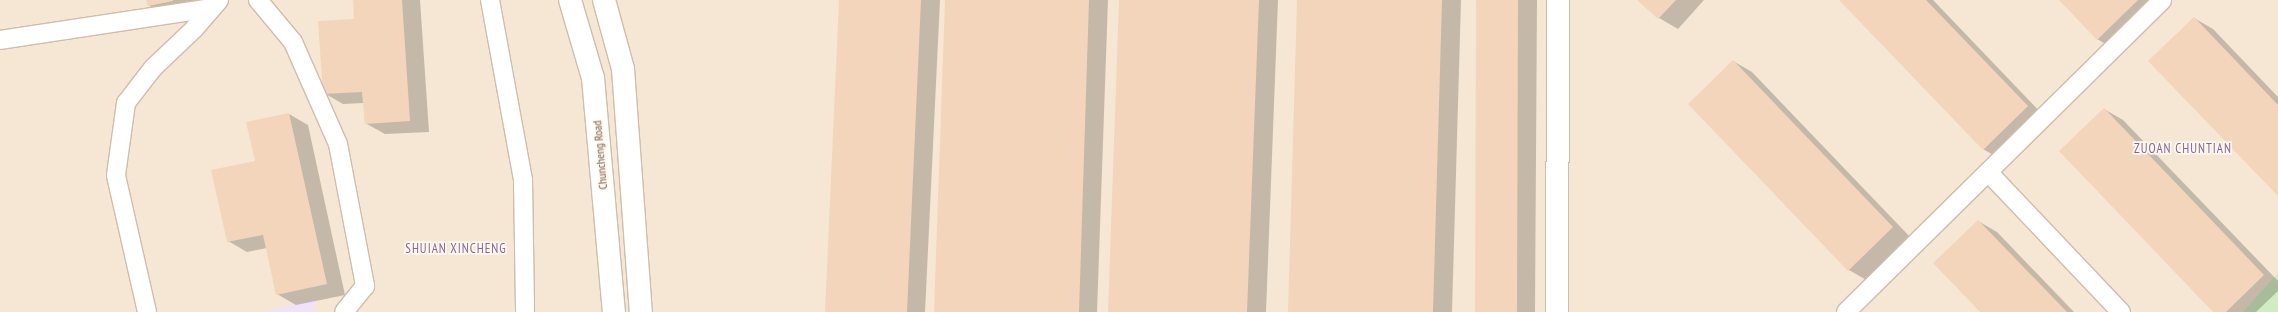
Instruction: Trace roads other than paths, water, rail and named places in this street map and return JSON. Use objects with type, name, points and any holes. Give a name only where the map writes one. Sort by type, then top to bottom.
[{"type":"street","name":"Chuncheng Road","points":[[570,0],[593,78],[614,312]]},
{"type":"street","points":[[604,0],[623,69],[641,312]]},
{"type":"street","points":[[1557,312],[1558,0]]},
{"type":"lane","points":[[258,0],[293,42],[338,144],[365,286],[344,312]]},
{"type":"lane","points":[[490,0],[523,180],[525,312]]},
{"type":"lane","points":[[1846,312],[2162,0]]},
{"type":"lane","points":[[0,40],[216,4]]},
{"type":"lane","points":[[147,312],[116,175],[126,103],[153,68],[216,4]]},
{"type":"lane","points":[[1988,172],[2121,312]]},
{"type":"district","name":"ZUOAN CHUNTIAN","points":[[2183,149]]},
{"type":"district","name":"SHUIAN XINCHENG","points":[[456,249]]}]
